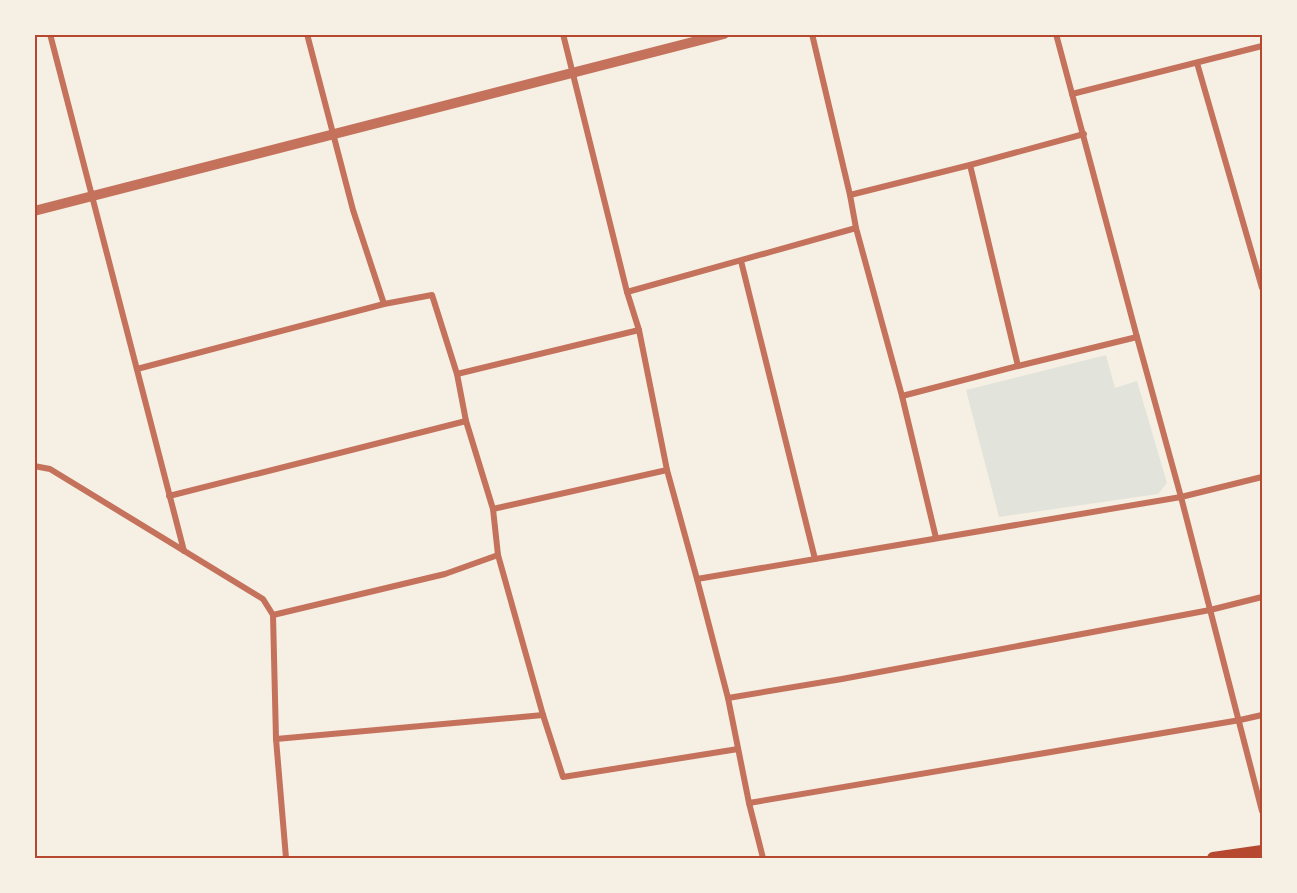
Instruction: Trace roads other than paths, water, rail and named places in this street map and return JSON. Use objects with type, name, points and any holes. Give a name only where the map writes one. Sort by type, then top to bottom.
[{"type":"main road","points":[[1212,858],[1263,851]]},
{"type":"street","points":[[50,34],[183,551]]},
{"type":"street","points":[[307,34],[353,210],[384,304]]},
{"type":"street","points":[[563,34],[627,292],[639,330],[667,470],[728,698],[749,803],[763,858]]},
{"type":"street","points":[[34,211],[724,34]]},
{"type":"street","points":[[812,34],[856,228],[903,396],[936,538]]},
{"type":"street","points":[[1056,34],[1182,497],[1263,811]]},
{"type":"street","points":[[1072,94],[1263,46]]},
{"type":"street","points":[[1197,63],[1263,288]]},
{"type":"street","points":[[850,195],[1084,134]]},
{"type":"street","points":[[970,165],[1018,366]]},
{"type":"street","points":[[627,292],[856,228]]},
{"type":"street","points":[[741,261],[815,559]]},
{"type":"street","points":[[137,369],[384,304],[432,295],[457,374],[466,421],[493,509],[498,555],[563,777],[738,749]]},
{"type":"street","points":[[457,374],[639,330]]},
{"type":"street","points":[[903,396],[1137,337]]},
{"type":"street","points":[[169,496],[466,421]]},
{"type":"street","points":[[34,466],[51,469],[263,599],[273,615],[276,739],[286,858]]},
{"type":"street","points":[[493,509],[667,470]]},
{"type":"street","points":[[697,579],[1182,497],[1263,477]]},
{"type":"street","points":[[273,615],[445,574],[498,555]]},
{"type":"street","points":[[728,698],[1210,610],[1263,597]]},
{"type":"street","points":[[276,739],[543,715]]},
{"type":"street","points":[[749,803],[1263,715]]}]
